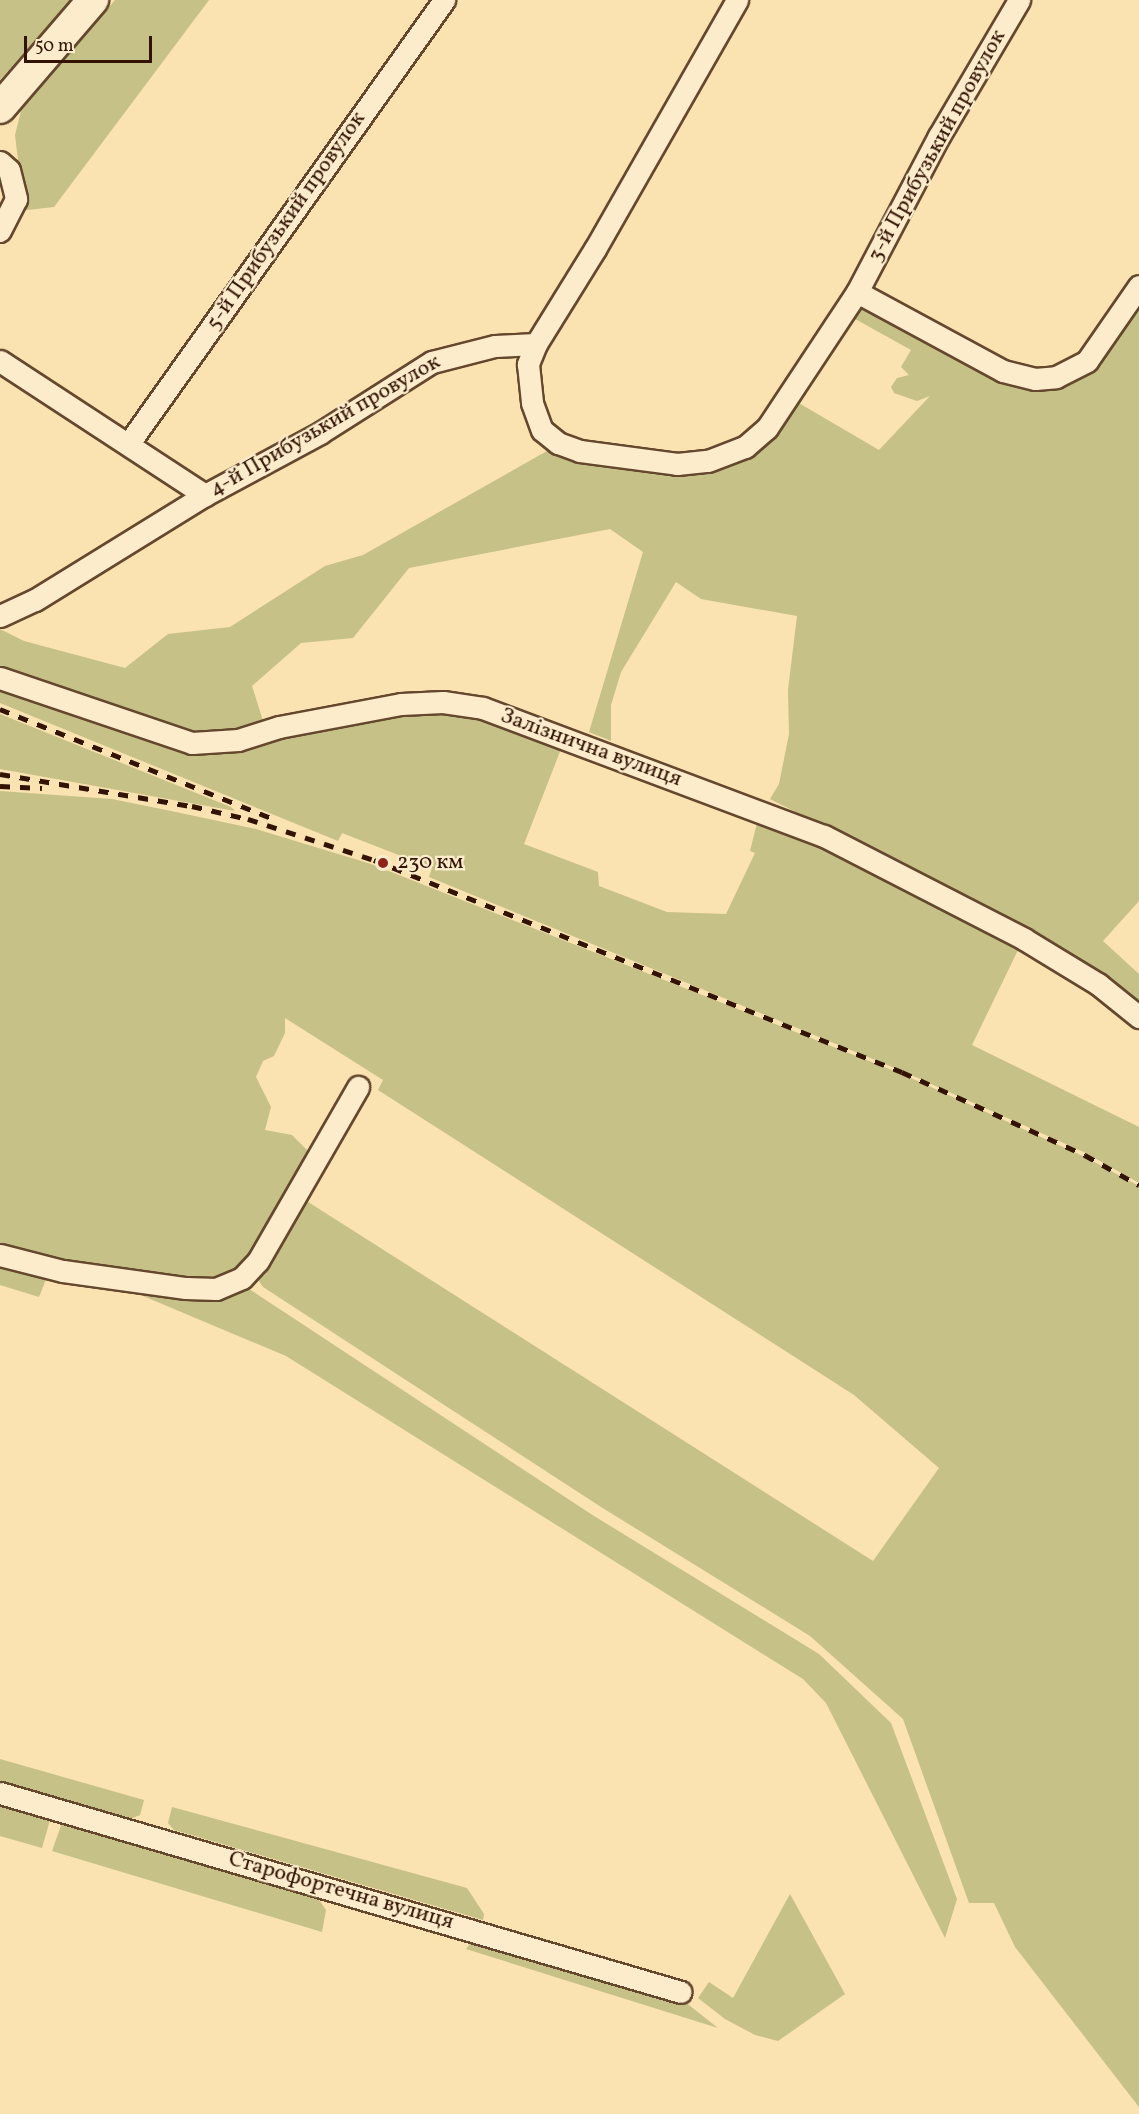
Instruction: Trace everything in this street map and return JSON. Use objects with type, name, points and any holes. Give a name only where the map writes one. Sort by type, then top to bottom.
[{"type":"main road","points":[[0,108],[93,0]]},
{"type":"street","name":"5-й Прибузький провулок","points":[[129,443],[444,0]]},
{"type":"street","points":[[536,344],[589,259],[736,0]]},
{"type":"street","name":"3-й Прибузький провулок","points":[[536,344],[528,364],[532,403],[542,430],[549,437],[580,451],[676,464],[708,461],[745,447],[767,428],[857,292],[939,136],[1019,0]]},
{"type":"street","points":[[0,162],[9,170],[16,199],[0,231]]},
{"type":"street","points":[[857,292],[1003,371],[1035,379],[1061,375],[1086,361],[1137,294]]},
{"type":"street","name":"4-й Прибузький провулок","points":[[0,615],[35,600],[205,495],[320,433],[432,362],[495,346],[536,344]]},
{"type":"street","points":[[0,362],[129,443],[205,495]]},
{"type":"street","name":"Залізнична вулиця","points":[[0,678],[192,743],[238,740],[279,727],[401,704],[443,702],[483,708],[824,836],[1024,939],[1098,984],[1139,1017]]},
{"type":"street","points":[[0,1255],[63,1271],[186,1288],[216,1289],[242,1278],[258,1262],[358,1087]]},
{"type":"street","name":"Старофортечна вулиця","points":[[0,1793],[681,1992]]},
{"type":"shaded area","points":[[0,0],[71,0],[0,80]]},
{"type":"shaded area","points":[[115,0],[209,0],[54,207],[19,211],[21,185],[15,135],[21,111]]},
{"type":"shaded area","points":[[866,304],[1046,381],[1139,304],[1139,901],[1103,941],[1139,974],[1139,1005],[1101,975],[1028,929],[770,799],[779,784],[789,734],[788,690],[797,616],[701,599],[676,582],[621,672],[611,705],[611,741],[589,732],[643,552],[610,529],[409,568],[353,638],[301,643],[252,686],[263,721],[235,729],[192,732],[0,668],[0,629],[24,641],[125,668],[168,634],[230,627],[325,566],[363,555],[556,446],[709,464],[792,399],[879,450],[930,396],[917,401],[894,393],[891,387],[897,378],[909,375],[901,367],[911,350],[848,315]]},
{"type":"shaded area","points":[[0,687],[153,743],[194,753],[240,750],[283,737],[402,715],[441,713],[488,720],[561,749],[524,844],[598,872],[599,886],[667,912],[726,914],[755,853],[750,851],[758,819],[818,845],[1019,948],[972,1045],[1139,1127],[1139,1183],[1086,1153],[902,1071],[429,877],[432,868],[342,833],[338,841],[0,703]]},
{"type":"shaded area","points":[[0,714],[231,807],[235,811],[0,769]]},
{"type":"shaded area","points":[[0,791],[112,799],[256,829],[371,864],[902,1074],[1085,1157],[1139,1186],[1139,2107],[1015,1947],[994,1903],[969,1903],[903,1719],[810,1636],[601,1507],[263,1287],[255,1275],[305,1200],[873,1561],[939,1468],[854,1395],[378,1090],[383,1080],[285,1018],[285,1033],[274,1056],[263,1061],[256,1077],[271,1107],[265,1130],[292,1135],[309,1152],[252,1258],[235,1275],[214,1281],[66,1265],[0,1247]]},
{"type":"shaded area","points":[[0,1263],[47,1277],[39,1297],[0,1285]]},
{"type":"shaded area","points":[[246,1287],[594,1516],[819,1654],[891,1723],[957,1899],[945,1938],[826,1703],[803,1679],[286,1356],[136,1293],[186,1296]]},
{"type":"shaded area","points":[[0,1759],[144,1800],[140,1815],[130,1819],[0,1781]]},
{"type":"shaded area","points":[[0,1803],[48,1816],[50,1820],[42,1848],[0,1836]]},
{"type":"shaded area","points":[[172,1807],[467,1888],[484,1914],[483,1920],[174,1830],[168,1823]]},
{"type":"shaded area","points":[[63,1820],[314,1893],[326,1910],[322,1932],[52,1851]]},
{"type":"shaded area","points":[[790,1894],[845,1994],[778,2041],[755,2035],[725,2019],[698,1998],[709,1982],[733,1998]]},
{"type":"shaded area","points":[[474,1939],[685,2002],[718,2028],[466,1949]]},
{"type":"railway","points":[[0,709],[274,819]]},
{"type":"railway","points":[[0,774],[192,806],[248,819],[374,860],[902,1072],[1085,1155],[1139,1185]]},
{"type":"railway","points":[[0,786],[42,788]]},
{"type":"place","name":"230 км","points":[[383,863]]}]
